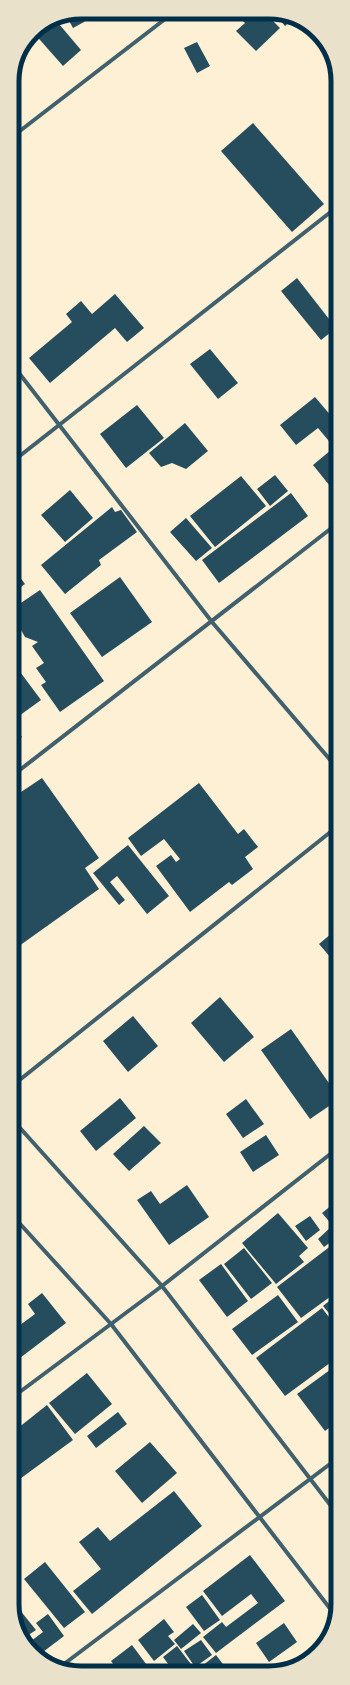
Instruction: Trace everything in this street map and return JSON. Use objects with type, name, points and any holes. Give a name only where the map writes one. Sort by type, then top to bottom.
[{"type":"street","points":[[19,132],[165,19]]},
{"type":"street","points":[[19,457],[331,213]]},
{"type":"street","points":[[19,373],[212,622],[331,761]]},
{"type":"street","points":[[19,771],[331,528]]},
{"type":"street","points":[[19,1080],[331,832]]},
{"type":"street","points":[[19,1127],[162,1286],[331,1506]]},
{"type":"street","points":[[19,1392],[162,1286],[331,1153]]},
{"type":"street","points":[[19,1223],[111,1324],[331,1611]]},
{"type":"street","points":[[65,1663],[331,1463]]},
{"type":"building","points":[[86,19],[84,22],[73,28],[69,21]]},
{"type":"building","points":[[241,19],[271,19],[280,28],[256,51],[236,31],[245,23]]},
{"type":"building","points":[[280,20],[289,22],[285,26]]},
{"type":"building","points":[[58,23],[81,50],[63,66],[37,37],[50,27]]},
{"type":"building","points":[[197,42],[210,66],[197,73],[184,48]]},
{"type":"building","points":[[253,123],[324,204],[292,232],[221,151]]},
{"type":"building","points":[[297,278],[331,322],[331,332],[321,340],[281,291]]},
{"type":"building","points":[[115,294],[144,328],[127,342],[115,328],[50,383],[29,358],[72,322],[66,314],[81,301],[92,314]]},
{"type":"building","points":[[210,349],[238,383],[218,399],[190,364]]},
{"type":"building","points":[[315,397],[331,416],[331,444],[318,428],[296,445],[280,425]]},
{"type":"building","points":[[137,405],[164,438],[126,468],[100,434]]},
{"type":"building","points":[[185,423],[208,451],[186,469],[172,463],[161,467],[149,453]]},
{"type":"building","points":[[331,450],[331,487],[313,465]]},
{"type":"building","points":[[275,475],[288,491],[270,506],[257,489]]},
{"type":"building","points":[[241,476],[266,506],[215,547],[190,516]]},
{"type":"building","points":[[70,490],[93,518],[65,542],[41,515]]},
{"type":"building","points":[[291,493],[308,516],[219,583],[202,560]]},
{"type":"building","points":[[112,507],[115,512],[121,510],[137,532],[99,560],[101,565],[65,594],[41,565]]},
{"type":"building","points":[[186,518],[212,548],[196,561],[170,532]]},
{"type":"building","points":[[19,576],[25,584],[19,588]]},
{"type":"building","points":[[120,577],[152,622],[102,657],[70,613]]},
{"type":"building","points":[[40,590],[104,681],[60,712],[41,685],[46,682],[36,668],[44,663],[32,646],[38,642],[25,637],[21,630],[19,632],[19,604]]},
{"type":"building","points":[[19,670],[41,700],[19,716]]},
{"type":"building","points":[[42,778],[99,858],[85,868],[99,889],[19,946],[19,793]]},
{"type":"building","points":[[199,783],[238,834],[244,829],[258,847],[245,857],[253,869],[232,885],[229,882],[190,912],[156,866],[171,855],[176,862],[180,859],[164,839],[141,856],[128,838]]},
{"type":"building","points":[[128,845],[169,896],[147,914],[117,876],[110,882],[125,900],[119,905],[93,873]]},
{"type":"building","points":[[331,934],[331,958],[319,944]]},
{"type":"building","points":[[220,997],[254,1037],[224,1062],[191,1023]]},
{"type":"building","points":[[133,1016],[158,1046],[128,1072],[103,1041]]},
{"type":"building","points":[[291,1029],[331,1086],[331,1105],[310,1119],[261,1050]]},
{"type":"building","points":[[120,1098],[136,1118],[96,1151],[80,1131]]},
{"type":"building","points":[[246,1099],[264,1124],[243,1138],[226,1114]]},
{"type":"building","points":[[144,1126],[161,1143],[129,1171],[113,1154]]},
{"type":"building","points":[[266,1135],[279,1155],[253,1172],[240,1152]]},
{"type":"building","points":[[187,1185],[209,1217],[169,1245],[137,1200],[151,1191],[160,1204]]},
{"type":"building","points":[[331,1206],[331,1224],[322,1213]]},
{"type":"building","points":[[278,1213],[308,1248],[299,1256],[304,1262],[276,1284],[242,1243]]},
{"type":"building","points":[[310,1216],[320,1230],[306,1241],[295,1226]]},
{"type":"building","points":[[331,1227],[331,1242],[324,1247],[318,1239]]},
{"type":"building","points":[[331,1246],[331,1296],[301,1318],[277,1287]]},
{"type":"building","points":[[244,1248],[272,1283],[251,1299],[224,1264]]},
{"type":"building","points":[[221,1264],[248,1301],[227,1317],[199,1280]]},
{"type":"building","points":[[42,1293],[66,1323],[19,1359],[19,1326],[35,1314],[28,1304]]},
{"type":"building","points":[[278,1295],[298,1322],[252,1355],[232,1329]]},
{"type":"building","points":[[331,1300],[331,1316],[323,1306]]},
{"type":"building","points":[[322,1308],[331,1320],[331,1362],[285,1396],[256,1358]]},
{"type":"building","points":[[331,1369],[331,1426],[325,1431],[297,1394]]},
{"type":"building","points":[[87,1373],[112,1404],[75,1434],[49,1403]]},
{"type":"building","points":[[47,1405],[73,1440],[19,1480],[19,1427]]},
{"type":"building","points":[[118,1412],[127,1424],[96,1448],[87,1436]]},
{"type":"building","points":[[150,1442],[177,1473],[142,1503],[115,1471]]},
{"type":"building","points":[[174,1491],[202,1526],[92,1614],[73,1591],[101,1569],[79,1542],[98,1527],[110,1541]]},
{"type":"building","points":[[250,1555],[285,1601],[216,1653],[203,1637],[222,1622],[226,1627],[258,1603],[251,1594],[222,1616],[203,1591]]},
{"type":"building","points":[[45,1562],[85,1612],[64,1628],[24,1579]]},
{"type":"building","points":[[202,1595],[220,1620],[204,1631],[186,1607]]},
{"type":"building","points":[[20,1610],[36,1630],[28,1635],[21,1620]]},
{"type":"building","points":[[48,1614],[64,1636],[42,1652],[32,1640],[43,1632],[36,1623]]},
{"type":"building","points":[[164,1619],[174,1632],[168,1636],[175,1644],[154,1661],[138,1640]]},
{"type":"building","points":[[284,1623],[297,1642],[269,1662],[256,1643]]},
{"type":"building","points":[[193,1624],[201,1633],[181,1649],[174,1640]]},
{"type":"building","points":[[201,1640],[212,1655],[194,1666],[184,1651]]},
{"type":"building","points":[[132,1645],[148,1666],[115,1666],[111,1661]]},
{"type":"building","points":[[177,1646],[192,1666],[170,1666],[163,1657]]},
{"type":"building","points":[[216,1655],[224,1666],[202,1666]]}]
